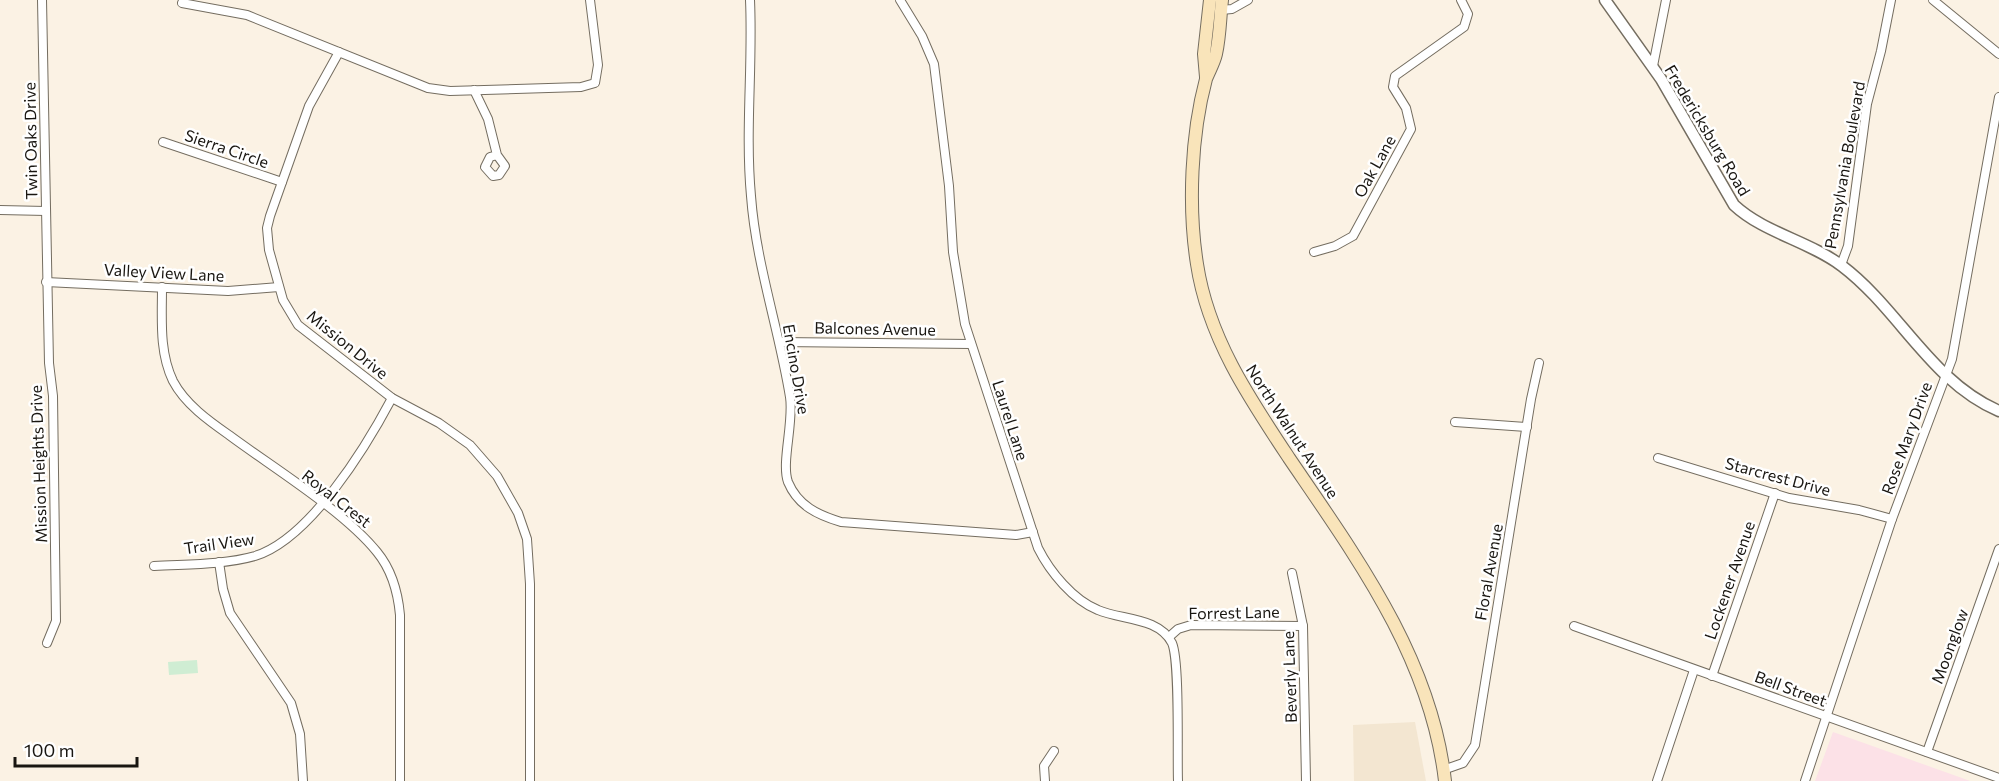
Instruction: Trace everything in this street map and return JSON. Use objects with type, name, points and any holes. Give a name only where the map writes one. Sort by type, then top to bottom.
[{"type":"main road","name":"North Walnut Avenue","points":[[1206,79],[1204,54],[1210,0]]},
{"type":"main road","name":"North Walnut Avenue","points":[[1221,5],[1216,55],[1206,79],[1194,153],[1191,193],[1197,266],[1215,330],[1226,356],[1254,406],[1362,568],[1397,627],[1417,672],[1444,776]]},
{"type":"street","name":"Twin Oaks Drive","points":[[42,0],[46,282]]},
{"type":"street","points":[[182,3],[247,15],[428,88],[474,90],[581,87],[595,83],[598,65],[590,0]]},
{"type":"street","name":"Encino Drive","points":[[750,0],[750,193],[763,274],[780,342],[792,416],[786,471],[793,490],[806,506],[821,516],[841,522],[1016,535],[1033,532]]},
{"type":"street","name":"Laurel Lane","points":[[900,0],[927,46],[936,73],[949,186],[953,252],[971,344],[1033,532],[1049,566],[1083,602],[1109,615],[1151,624],[1168,637]]},
{"type":"street","points":[[1221,5],[1232,9],[1248,0]]},
{"type":"street","name":"Oak Lane","points":[[1314,252],[1335,246],[1353,236],[1411,129],[1406,108],[1393,87],[1395,76],[1464,27],[1468,14],[1461,0]]},
{"type":"street","name":"Fredericksburg Road","points":[[1605,0],[1653,66],[1689,124],[1731,201],[1753,219],[1841,265],[1962,389],[1999,411]]},
{"type":"street","points":[[1653,66],[1666,0]]},
{"type":"street","name":"Pennsylvania Boulevard","points":[[1841,265],[1848,246],[1867,104],[1891,0]]},
{"type":"street","points":[[1933,0],[1999,54]]},
{"type":"street","name":"Mission Drive","points":[[339,52],[313,96],[282,182],[267,228],[269,250],[287,310],[298,325],[392,398],[439,423],[470,445],[497,476],[518,513],[526,539],[530,584],[530,781]]},
{"type":"street","points":[[474,90],[488,119],[497,155]]},
{"type":"street","name":"Rose Mary Drive","points":[[1804,781],[1892,519],[1952,359],[1999,97]]},
{"type":"street","name":"Sierra Circle","points":[[164,142],[282,182]]},
{"type":"street","points":[[0,210],[46,211]]},
{"type":"street","name":"Valley View Lane","points":[[46,282],[228,291],[279,287]]},
{"type":"street","name":"Mission Heights Drive","points":[[46,282],[49,363],[53,396],[56,621],[47,643]]},
{"type":"street","name":"Royal Crest","points":[[162,287],[163,353],[174,384],[182,394],[203,415],[352,527],[378,553],[396,592],[400,615],[400,781]]},
{"type":"street","name":"Balcones Avenue","points":[[780,342],[971,344]]},
{"type":"street","name":"Floral Avenue","points":[[1444,776],[1463,763],[1475,745],[1539,363]]},
{"type":"street","name":"Trail View","points":[[154,566],[219,562],[255,556],[278,545],[300,529],[364,450],[392,398]]},
{"type":"street","points":[[1455,422],[1527,427]]},
{"type":"street","name":"Starcrest Drive","points":[[1658,458],[1775,493],[1892,519]]},
{"type":"street","name":"Lockener Avenue","points":[[1712,676],[1775,493]]},
{"type":"street","name":"Moonglow","points":[[1927,752],[1999,549]]},
{"type":"street","points":[[219,562],[230,613],[291,703],[300,734],[303,781]]},
{"type":"street","name":"Beverly Lane","points":[[1293,573],[1303,626],[1306,781]]},
{"type":"street","name":"Forrest Lane","points":[[1168,637],[1178,629],[1191,625],[1303,626]]},
{"type":"street","name":"Bell Street","points":[[1574,626],[1999,778]]},
{"type":"street","points":[[1168,637],[1174,650],[1175,660],[1178,781]]},
{"type":"street","points":[[1657,781],[1694,670]]},
{"type":"street","points":[[1045,781],[1044,766],[1054,751]]},
{"type":"shaded area","points":[[1415,722],[1426,781],[1354,781],[1353,725]]},
{"type":"shaded area","points":[[1833,732],[1962,778],[1970,781],[1815,781]]},
{"type":"green space","points":[[197,660],[198,673],[169,675],[168,662]]}]
